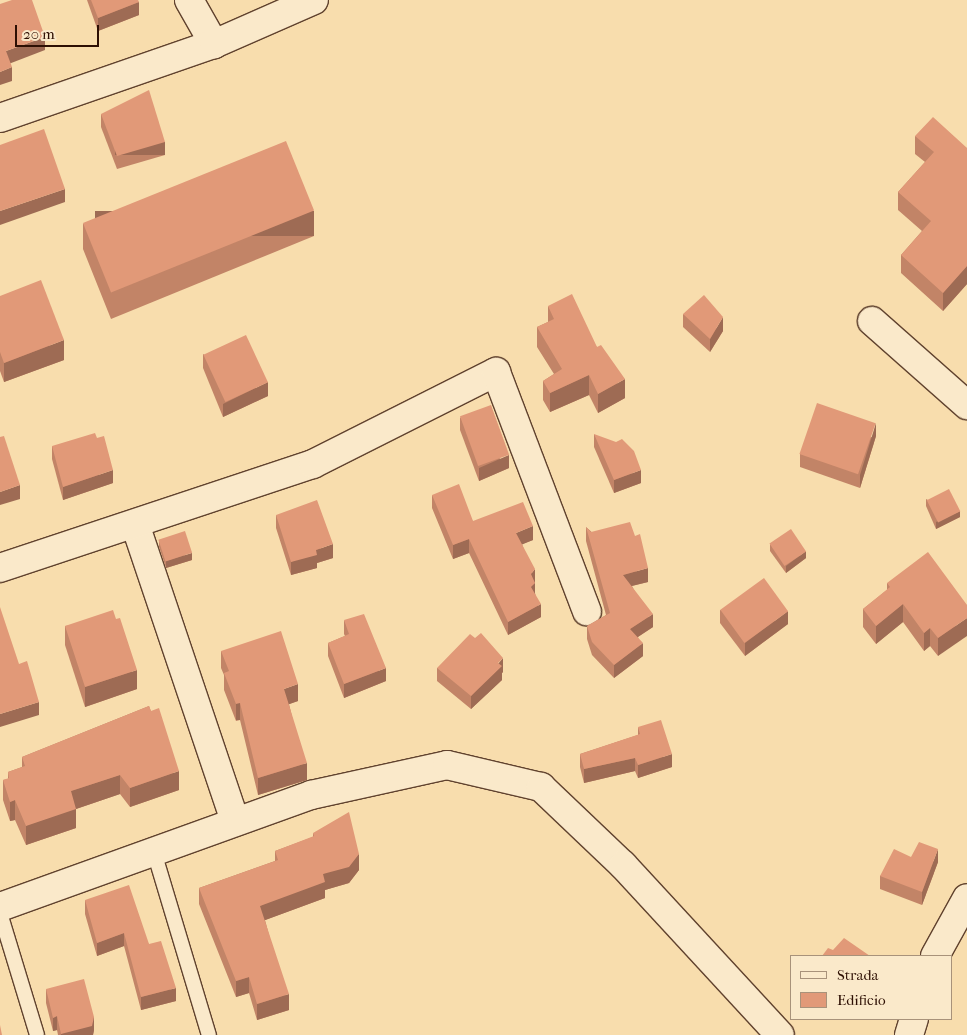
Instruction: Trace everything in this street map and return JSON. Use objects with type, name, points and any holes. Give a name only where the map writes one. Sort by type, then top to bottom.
[{"type":"street","points":[[189,0],[214,44]]},
{"type":"street","points":[[0,118],[214,44],[314,0]]},
{"type":"street","points":[[872,321],[967,405]]},
{"type":"street","points":[[0,568],[314,464],[496,372],[587,611]]},
{"type":"street","points":[[135,524],[235,822]]},
{"type":"street","points":[[0,907],[311,795],[447,765],[540,787],[623,865],[780,1035]]},
{"type":"street","points":[[936,955],[967,898]]},
{"type":"street","points":[[909,1035],[914,1020]]},
{"type":"lane","points":[[154,852],[209,1035]]},
{"type":"lane","points":[[0,913],[37,1035]]},
{"type":"building","points":[[12,0],[32,0],[45,37],[6,51],[12,67],[0,72],[0,4]]},
{"type":"building","points":[[91,0],[138,0],[139,2],[98,18]]},
{"type":"building","points":[[149,90],[165,142],[117,156],[101,114]]},
{"type":"building","points":[[933,117],[967,148],[967,266],[943,293],[901,255],[931,221],[898,192],[934,152],[915,136]]},
{"type":"building","points":[[44,129],[65,189],[0,211],[0,145]]},
{"type":"building","points":[[286,141],[314,211],[111,293],[83,223]]},
{"type":"building","points":[[41,280],[64,340],[4,363],[0,352],[0,296]]},
{"type":"building","points":[[572,294],[597,347],[601,345],[625,379],[598,394],[589,375],[550,393],[543,381],[562,369],[537,327],[554,319],[548,306]]},
{"type":"building","points":[[704,295],[723,317],[710,339],[683,314]]},
{"type":"building","points":[[246,335],[268,382],[225,402],[203,355]]},
{"type":"building","points":[[817,403],[876,423],[858,474],[799,454]]},
{"type":"building","points":[[491,405],[509,455],[478,466],[460,416]]},
{"type":"building","points":[[95,433],[97,438],[104,436],[113,470],[63,487],[52,446]]},
{"type":"building","points":[[594,434],[616,442],[622,439],[634,451],[641,470],[614,480]]},
{"type":"building","points":[[4,436],[20,485],[0,492],[0,437]]},
{"type":"building","points":[[459,484],[473,521],[523,502],[533,526],[516,533],[535,569],[531,574],[535,583],[531,587],[541,604],[508,622],[469,539],[453,545],[432,495]]},
{"type":"building","points":[[949,489],[960,511],[938,523],[927,500]]},
{"type":"building","points":[[317,500],[333,544],[316,550],[317,555],[291,562],[276,515]]},
{"type":"building","points":[[630,522],[635,536],[640,534],[648,568],[623,575],[653,614],[630,629],[643,643],[614,665],[592,642],[587,626],[610,613],[586,527],[591,532]]},
{"type":"building","points":[[791,529],[806,551],[785,566],[769,544]]},
{"type":"building","points":[[185,531],[192,553],[165,562],[158,540]]},
{"type":"building","points":[[928,552],[967,605],[967,618],[938,638],[930,628],[924,633],[903,604],[876,626],[863,609],[890,587],[887,583]]},
{"type":"building","points":[[764,578],[788,611],[744,643],[720,610]]},
{"type":"building","points":[[0,607],[19,664],[27,661],[39,702],[0,714]]},
{"type":"building","points":[[113,610],[116,619],[120,618],[137,670],[85,687],[65,626]]},
{"type":"building","points":[[364,614],[386,668],[344,684],[328,643],[349,634],[344,620]]},
{"type":"building","points":[[281,631],[298,684],[284,689],[307,763],[258,778],[240,703],[236,704],[224,673],[229,671],[221,651]]},
{"type":"building","points":[[481,633],[503,658],[498,663],[502,666],[471,696],[437,668],[470,634],[475,638]]},
{"type":"building","points":[[149,706],[151,711],[159,708],[179,771],[130,788],[120,775],[71,791],[76,809],[26,826],[15,800],[10,802],[3,780],[9,778],[8,772],[25,766],[22,757]]},
{"type":"building","points":[[661,720],[672,754],[638,765],[635,758],[584,769],[580,754],[640,734],[638,727]]},
{"type":"building","points":[[349,812],[359,854],[349,867],[323,874],[325,882],[260,906],[289,994],[257,1004],[249,977],[236,981],[199,888],[278,860],[275,851],[314,836],[313,833]]},
{"type":"building","points":[[919,842],[938,849],[922,892],[880,876],[894,849],[911,857]]},
{"type":"building","points":[[129,885],[149,944],[161,941],[176,988],[141,997],[124,933],[97,943],[85,900]]},
{"type":"building","points":[[844,938],[869,955],[823,955],[828,948],[833,950]]},
{"type":"building","points":[[84,979],[94,1017],[92,1026],[61,1034],[57,1016],[53,1018],[46,989]]}]
